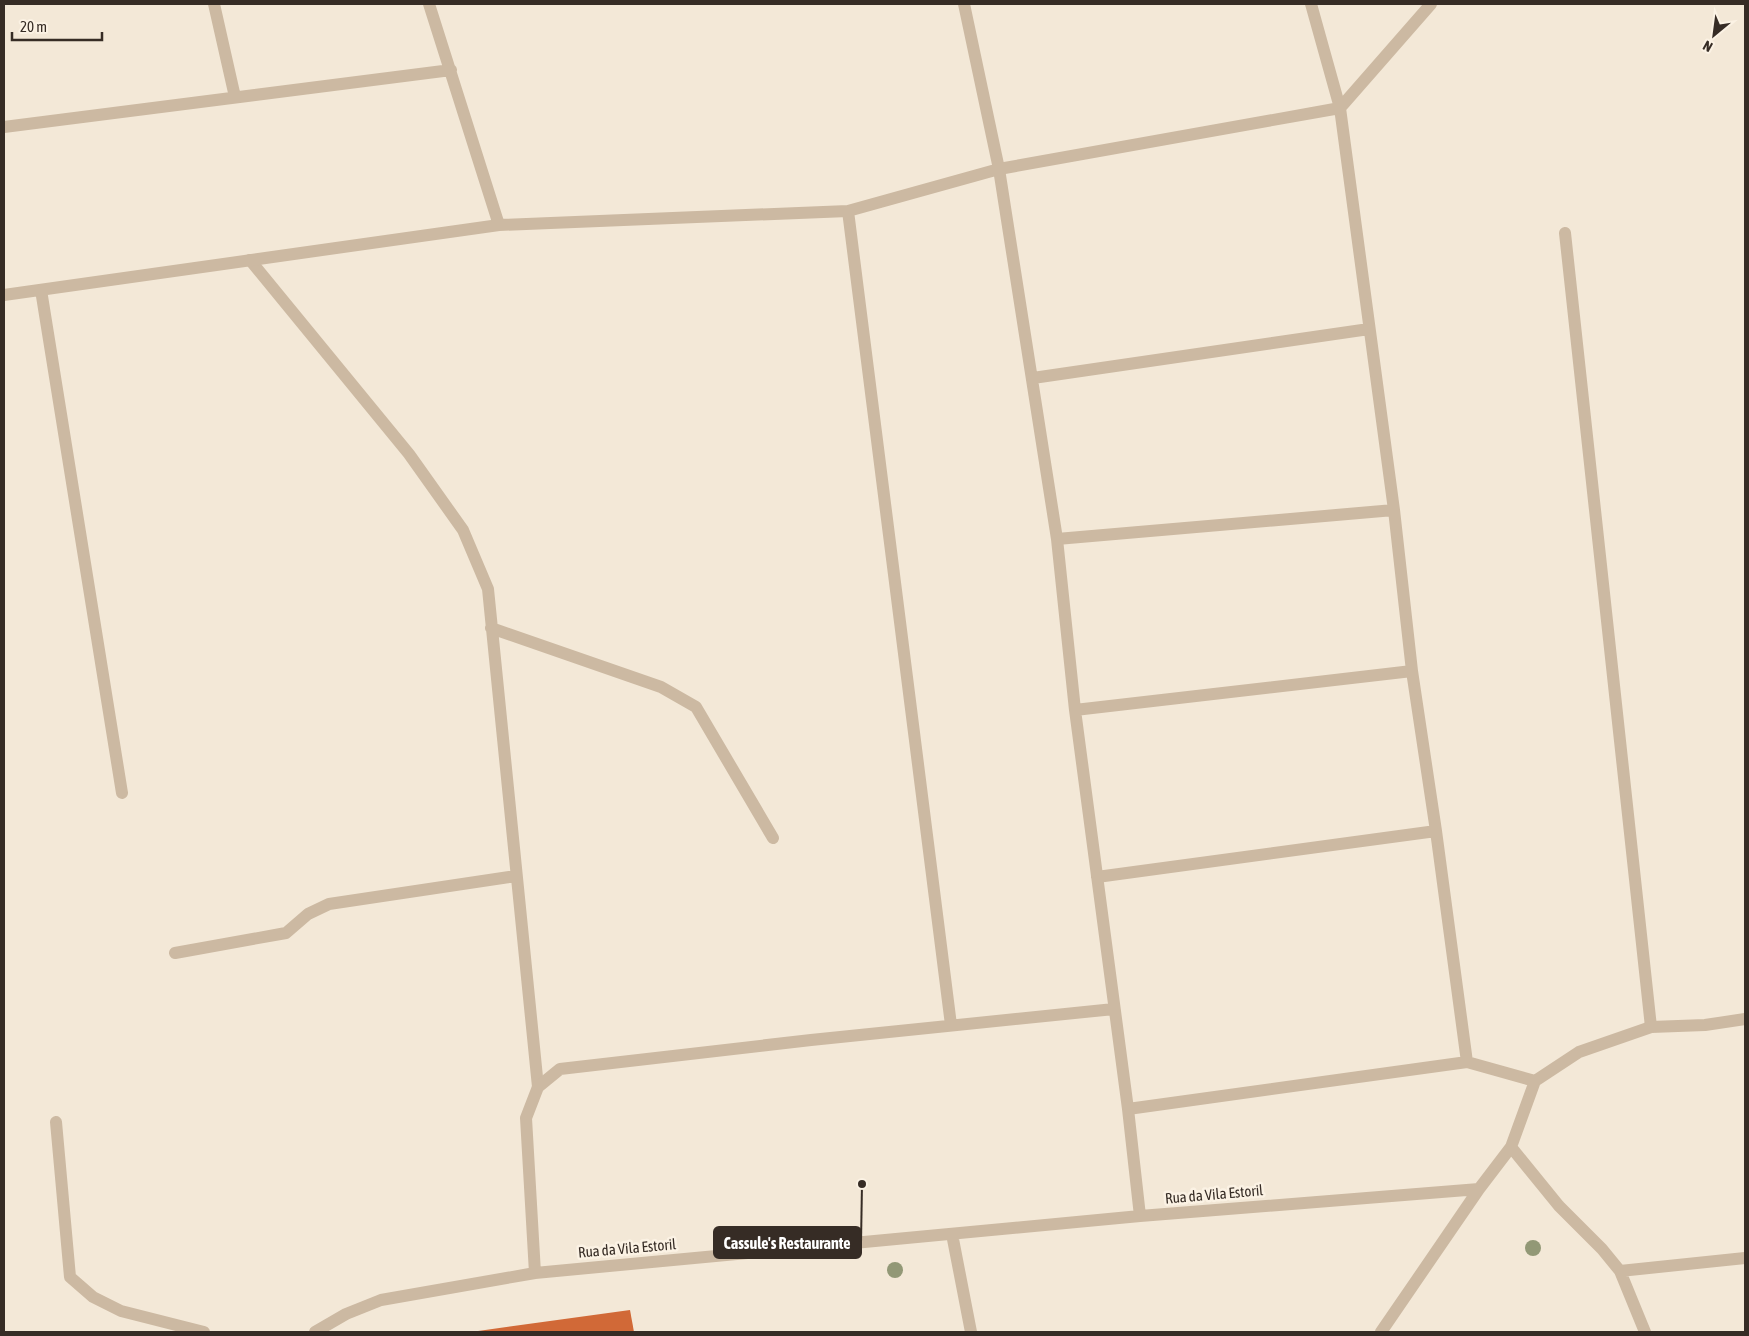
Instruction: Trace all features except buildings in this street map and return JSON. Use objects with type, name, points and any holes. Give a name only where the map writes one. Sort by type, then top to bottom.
[{"type":"street","points":[[214,4],[234,97]]},
{"type":"street","points":[[429,4],[499,225]]},
{"type":"street","points":[[964,4],[999,169],[1057,539],[1075,710],[1128,1109],[1140,1216]]},
{"type":"street","points":[[1311,4],[1340,108],[1394,510],[1412,671],[1467,1062]]},
{"type":"street","points":[[4,295],[499,225],[848,211],[999,169],[1340,108],[1431,4]]},
{"type":"street","points":[[4,127],[451,70]]},
{"type":"street","points":[[848,211],[951,1025]]},
{"type":"street","points":[[1565,233],[1651,1027]]},
{"type":"street","points":[[250,260],[409,454],[463,530],[488,589],[538,1087],[526,1118],[535,1273]]},
{"type":"street","points":[[41,290],[122,794]]},
{"type":"street","points":[[1033,378],[1369,329]]},
{"type":"street","points":[[1057,539],[1394,510]]},
{"type":"street","points":[[491,628],[661,687],[696,707],[773,838]]},
{"type":"street","points":[[1075,710],[1412,671]]},
{"type":"street","points":[[1097,877],[1436,831]]},
{"type":"street","points":[[175,953],[286,933],[308,914],[329,904],[516,876]]},
{"type":"street","points":[[538,1087],[560,1069],[951,1025],[1114,1009]]},
{"type":"street","points":[[1381,1332],[1479,1189],[1511,1147],[1535,1081],[1578,1052],[1651,1027],[1705,1025],[1745,1020]]},
{"type":"street","points":[[1128,1109],[1467,1062],[1535,1081]]},
{"type":"street","points":[[56,1122],[70,1277],[93,1297],[121,1311],[204,1332]]},
{"type":"street","points":[[1511,1147],[1559,1206],[1602,1249],[1620,1271],[1645,1332]]},
{"type":"street","name":"Rua da Vila Estoril","points":[[315,1332],[346,1314],[381,1300],[535,1273],[1140,1216],[1479,1189]]},
{"type":"street","points":[[952,1234],[971,1332]]},
{"type":"street","points":[[1620,1271],[1745,1258]]},
{"type":"place","name":"Cassule's Restaurante","points":[[862,1184]]}]
